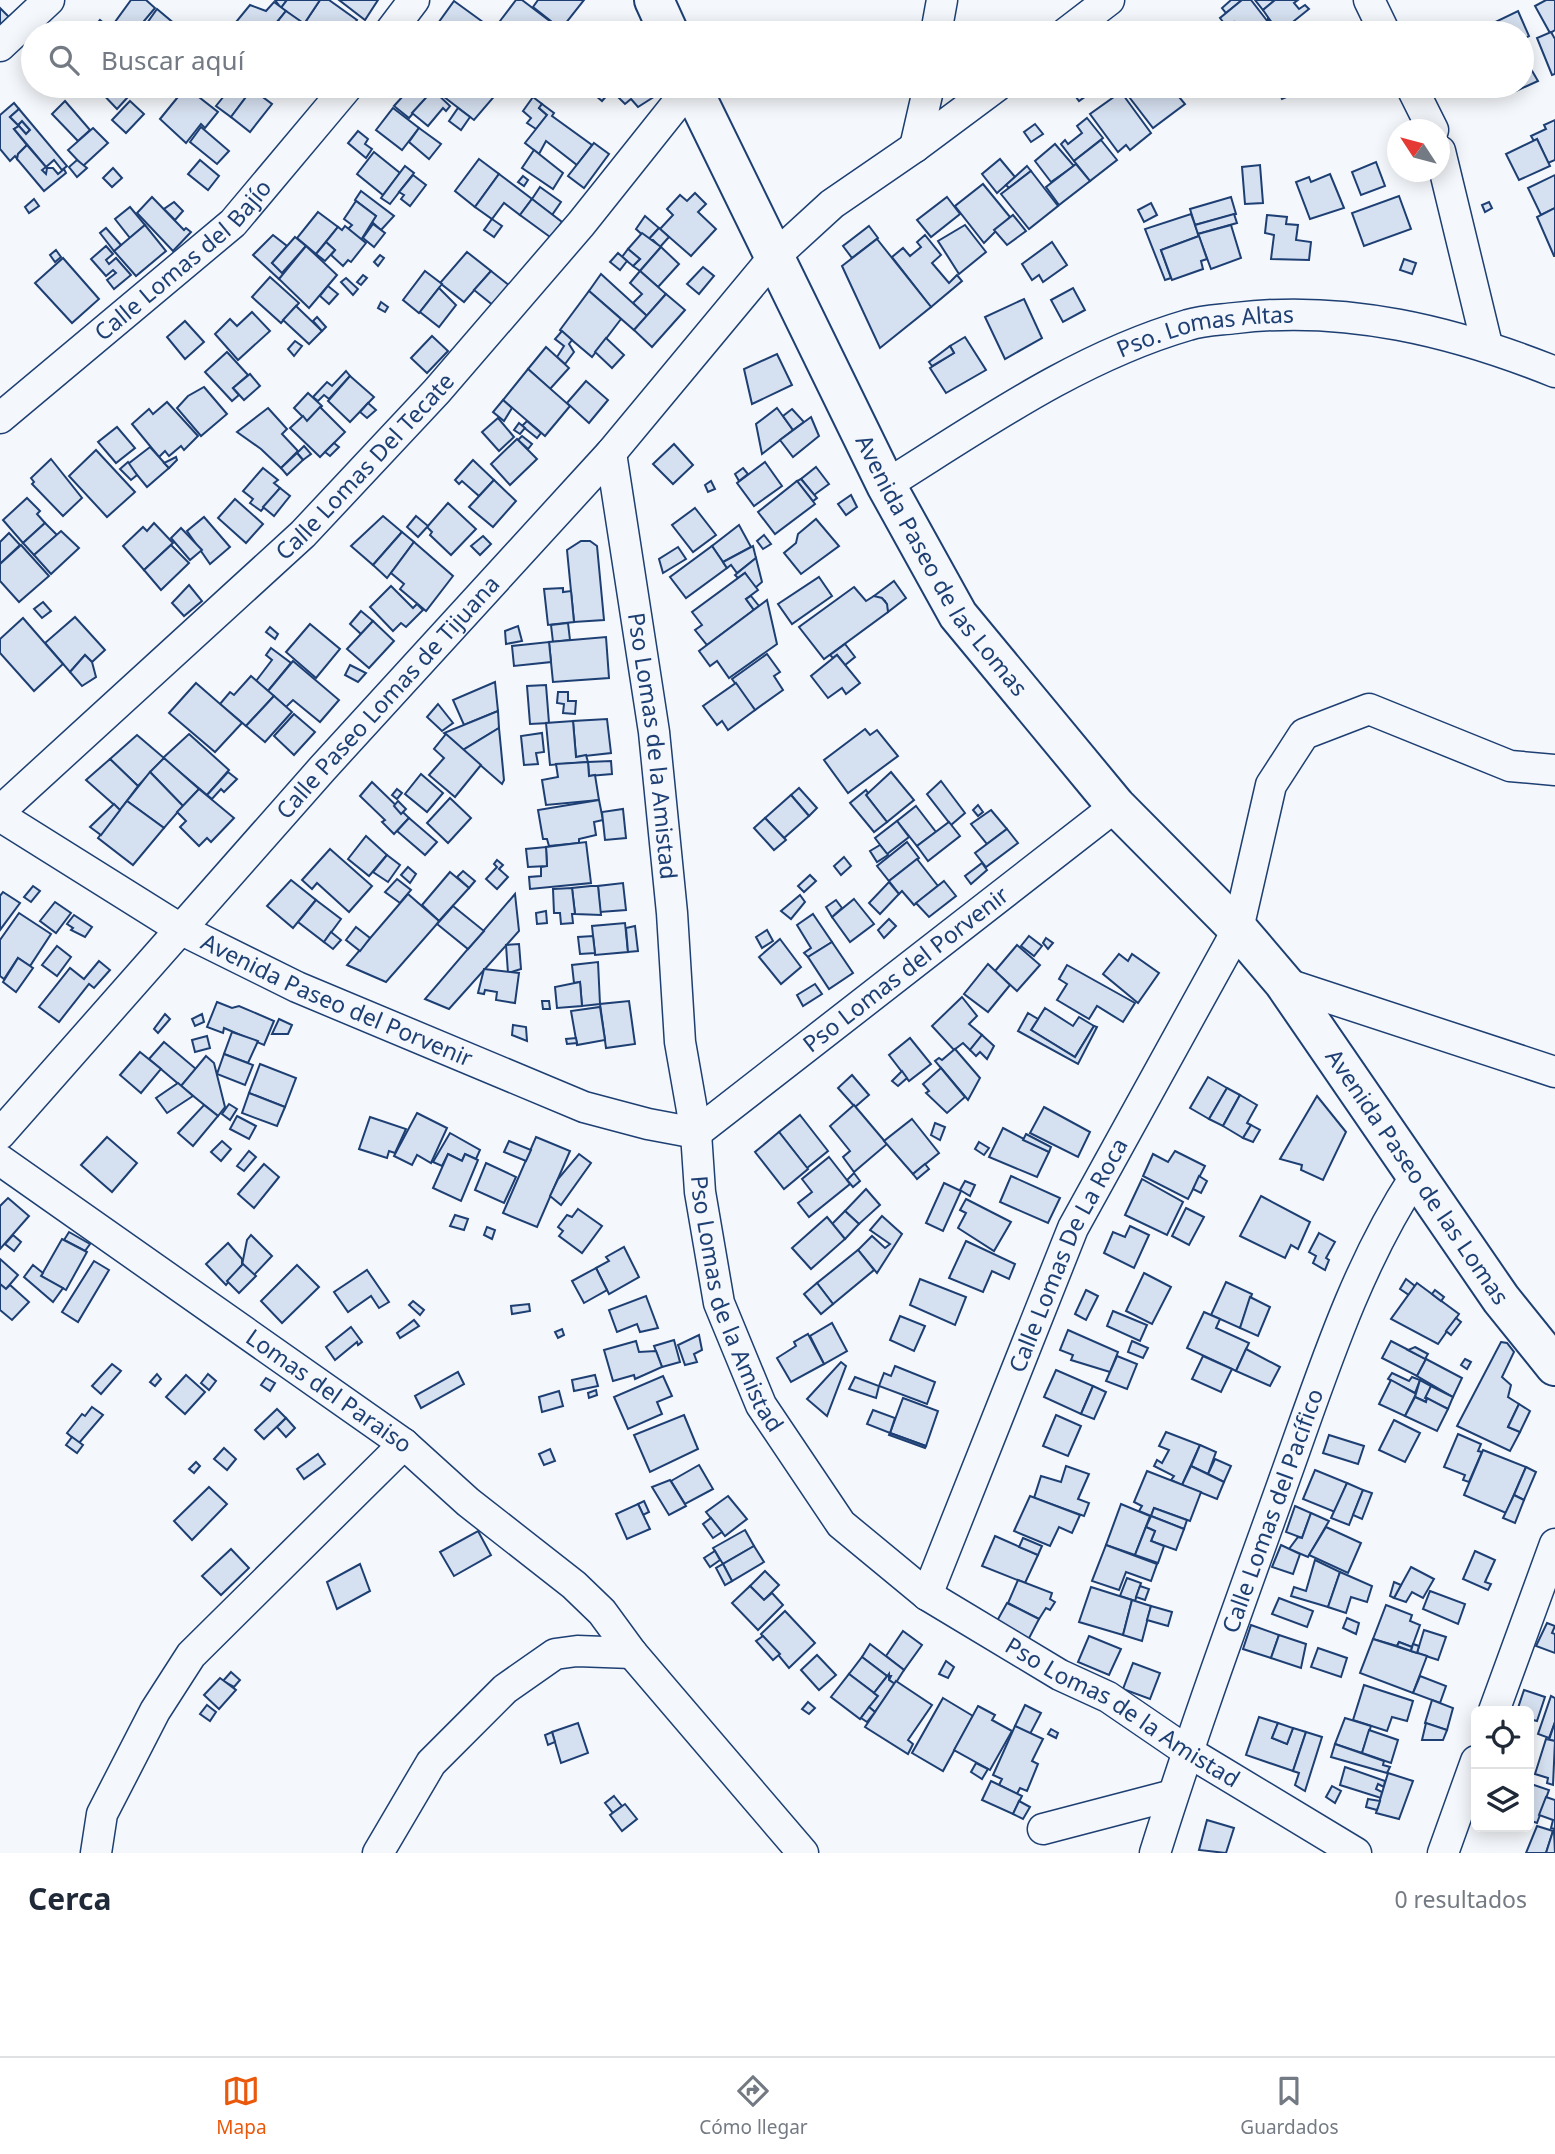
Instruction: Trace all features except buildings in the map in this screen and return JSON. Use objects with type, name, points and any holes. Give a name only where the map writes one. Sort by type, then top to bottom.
[{"type":"street","points":[[27,21],[49,0]]},
{"type":"street","points":[[398,21],[414,0]]},
{"type":"street","points":[[654,0],[664,21]]},
{"type":"street","points":[[938,21],[942,0]]},
{"type":"street","points":[[1082,21],[1110,0]]},
{"type":"street","points":[[1369,0],[1379,21]]},
{"type":"street","points":[[0,46],[21,26]]},
{"type":"street","name":"Calle Lomas del Bajío","points":[[0,418],[233,223],[338,98]]},
{"type":"street","name":"Calle Lomas Del Tecate","points":[[0,813],[303,534],[437,391],[581,224],[681,98]]},
{"type":"street","name":"Avenida Paseo de las Lomas","points":[[697,98],[886,485],[958,615],[1116,806],[1238,929],[1284,983],[1501,1299],[1555,1366]]},
{"type":"street","points":[[915,147],[926,98]]},
{"type":"street","points":[[773,258],[832,204],[981,98]]},
{"type":"street","points":[[1417,98],[1428,119]]},
{"type":"street","points":[[1448,182],[1487,345]]},
{"type":"street","name":"Calle Paseo Lomas de Tijuana","points":[[0,1134],[322,769],[611,453],[773,258]]},
{"type":"street","name":"Pso. Lomas Altas","points":[[886,485],[1091,361],[1190,324],[1298,313],[1377,319],[1487,345],[1555,372]]},
{"type":"street","name":"Pso Lomas de la Amistad","points":[[611,453],[654,732],[672,913],[680,1042],[696,1133],[700,1192],[719,1303],[761,1405],[841,1524],[927,1595],[1060,1675],[1108,1697],[1187,1751],[1356,1853]]},
{"type":"street","name":"Calle Lomas De La Roca","points":[[927,1595],[1073,1228],[1238,929],[1271,785],[1304,734],[1369,709],[1510,766],[1555,770]]},
{"type":"street","name":"Pso Lomas del Porvenir","points":[[696,1133],[1116,806]]},
{"type":"street","name":"Avenida Paseo del Porvenir","points":[[0,813],[182,930],[298,987],[584,1107],[696,1133]]},
{"type":"street","points":[[1284,983],[1555,1072]]},
{"type":"street","name":"Lomas del Paraiso","points":[[0,1160],[404,1444],[468,1502],[574,1585],[602,1612],[632,1653],[803,1853]]},
{"type":"street","name":"Calle Lomas del Pacífico","points":[[1155,1853],[1187,1751],[1339,1328],[1389,1217],[1415,1177]]},
{"type":"street","points":[[96,1853],[102,1814],[155,1711],[191,1655],[404,1444]]},
{"type":"street","points":[[1496,1706],[1555,1544]]},
{"type":"street","points":[[379,1853],[431,1763],[505,1689],[555,1654],[577,1651],[632,1653]]},
{"type":"street","points":[[1443,1853],[1473,1769]]},
{"type":"street","points":[[1043,1829],[1174,1795]]}]
